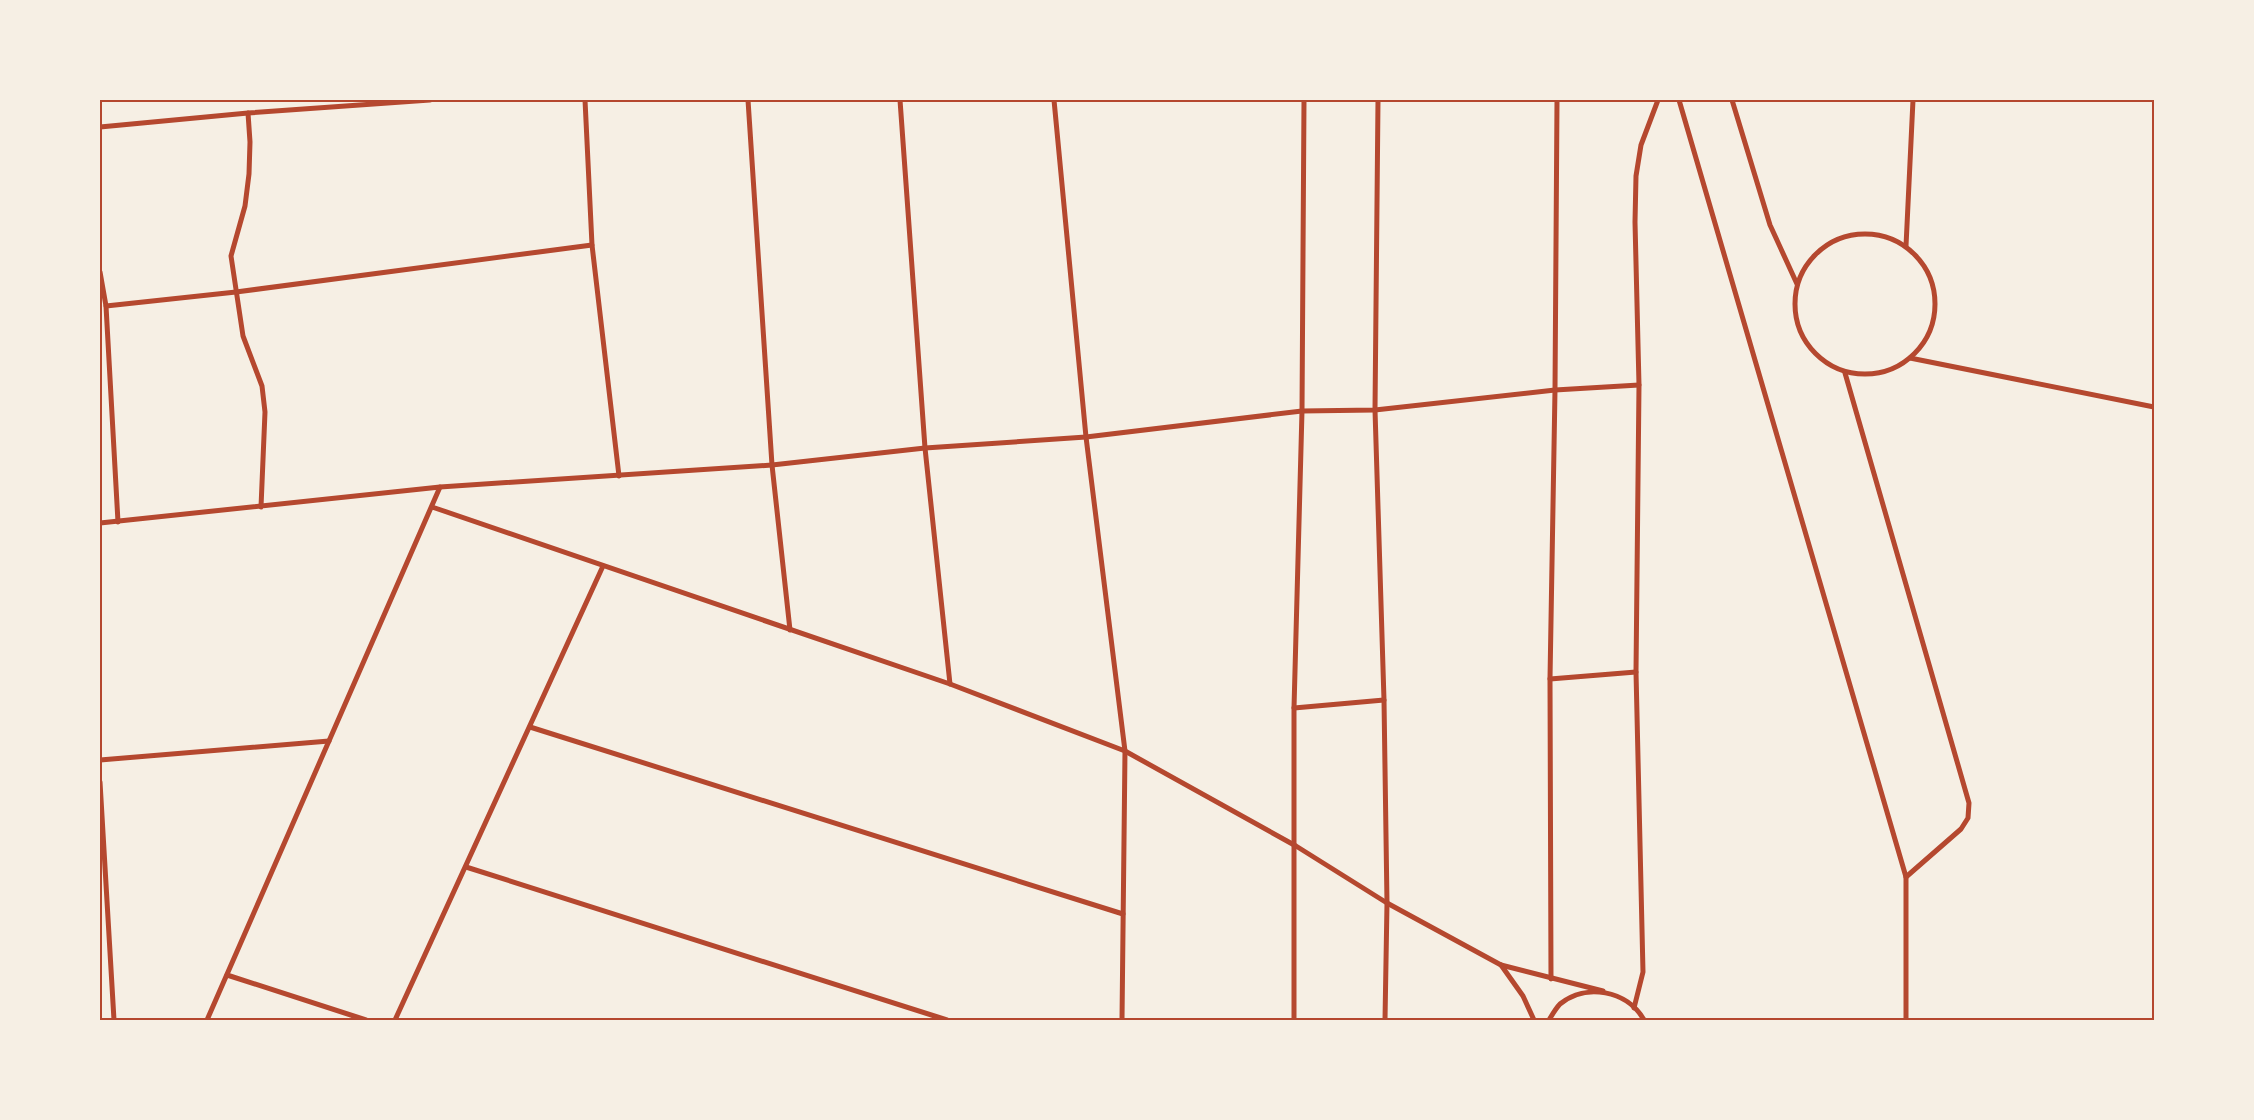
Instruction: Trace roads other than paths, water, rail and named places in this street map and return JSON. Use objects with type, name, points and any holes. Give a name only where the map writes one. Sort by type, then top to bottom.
[{"type":"street","points":[[100,127],[248,113],[430,100]]},
{"type":"street","points":[[586,100],[592,246],[619,476]]},
{"type":"street","points":[[748,100],[772,465],[790,630]]},
{"type":"street","points":[[900,100],[925,448],[950,684]]},
{"type":"street","points":[[1054,100],[1086,437],[1125,751],[1122,1020]]},
{"type":"street","points":[[1294,1020],[1296,846],[1294,708],[1302,411],[1304,100]]},
{"type":"street","points":[[1378,100],[1375,410],[1388,902],[1386,1020]]},
{"type":"street","points":[[1551,979],[1550,679],[1556,390],[1557,100]]},
{"type":"street","points":[[1634,1008],[1642,972],[1636,672],[1639,385],[1635,222],[1636,176],[1641,145],[1658,100]]},
{"type":"street","points":[[1680,100],[1906,877],[1906,1020]]},
{"type":"street","points":[[1732,100],[1770,225],[1798,284]]},
{"type":"street","points":[[1906,246],[1912,100]]},
{"type":"street","points":[[248,113],[250,142],[249,174],[245,206],[231,256],[243,336],[254,362],[263,394],[265,412],[262,507]]},
{"type":"street","points":[[1863,233],[1886,236],[1906,246],[1922,262],[1932,281],[1936,303],[1933,325],[1924,345],[1910,358],[1889,372],[1867,376],[1845,373],[1825,363],[1809,348],[1798,328],[1794,306],[1798,284],[1807,264],[1822,248],[1842,237],[1863,233]]},
{"type":"street","points":[[106,306],[236,292],[592,246]]},
{"type":"street","points":[[100,272],[106,306],[118,522]]},
{"type":"street","points":[[1910,358],[2154,407]]},
{"type":"street","points":[[1845,373],[1969,803],[1968,818],[1961,829],[1906,877]]},
{"type":"street","points":[[100,523],[440,487],[772,465],[925,448],[1086,437],[1302,411],[1375,410],[1556,390],[1639,385]]},
{"type":"street","points":[[207,1020],[440,487]]},
{"type":"street","points":[[432,507],[950,684],[1125,751],[1296,846],[1388,902],[1501,965],[1620,997],[1634,1008],[1644,1020]]},
{"type":"street","points":[[395,1020],[603,566]]},
{"type":"street","points":[[1550,679],[1636,672]]},
{"type":"street","points":[[1294,708],[1384,700]]},
{"type":"street","points":[[530,727],[1123,914]]},
{"type":"street","points":[[100,760],[329,741]]},
{"type":"street","points":[[100,782],[114,1020]]},
{"type":"street","points":[[466,867],[946,1020]]},
{"type":"street","points":[[1501,965],[1523,996],[1534,1020]]},
{"type":"street","points":[[227,976],[366,1020]]},
{"type":"street","points":[[1549,1020],[1559,1005],[1580,993],[1603,991]]}]
